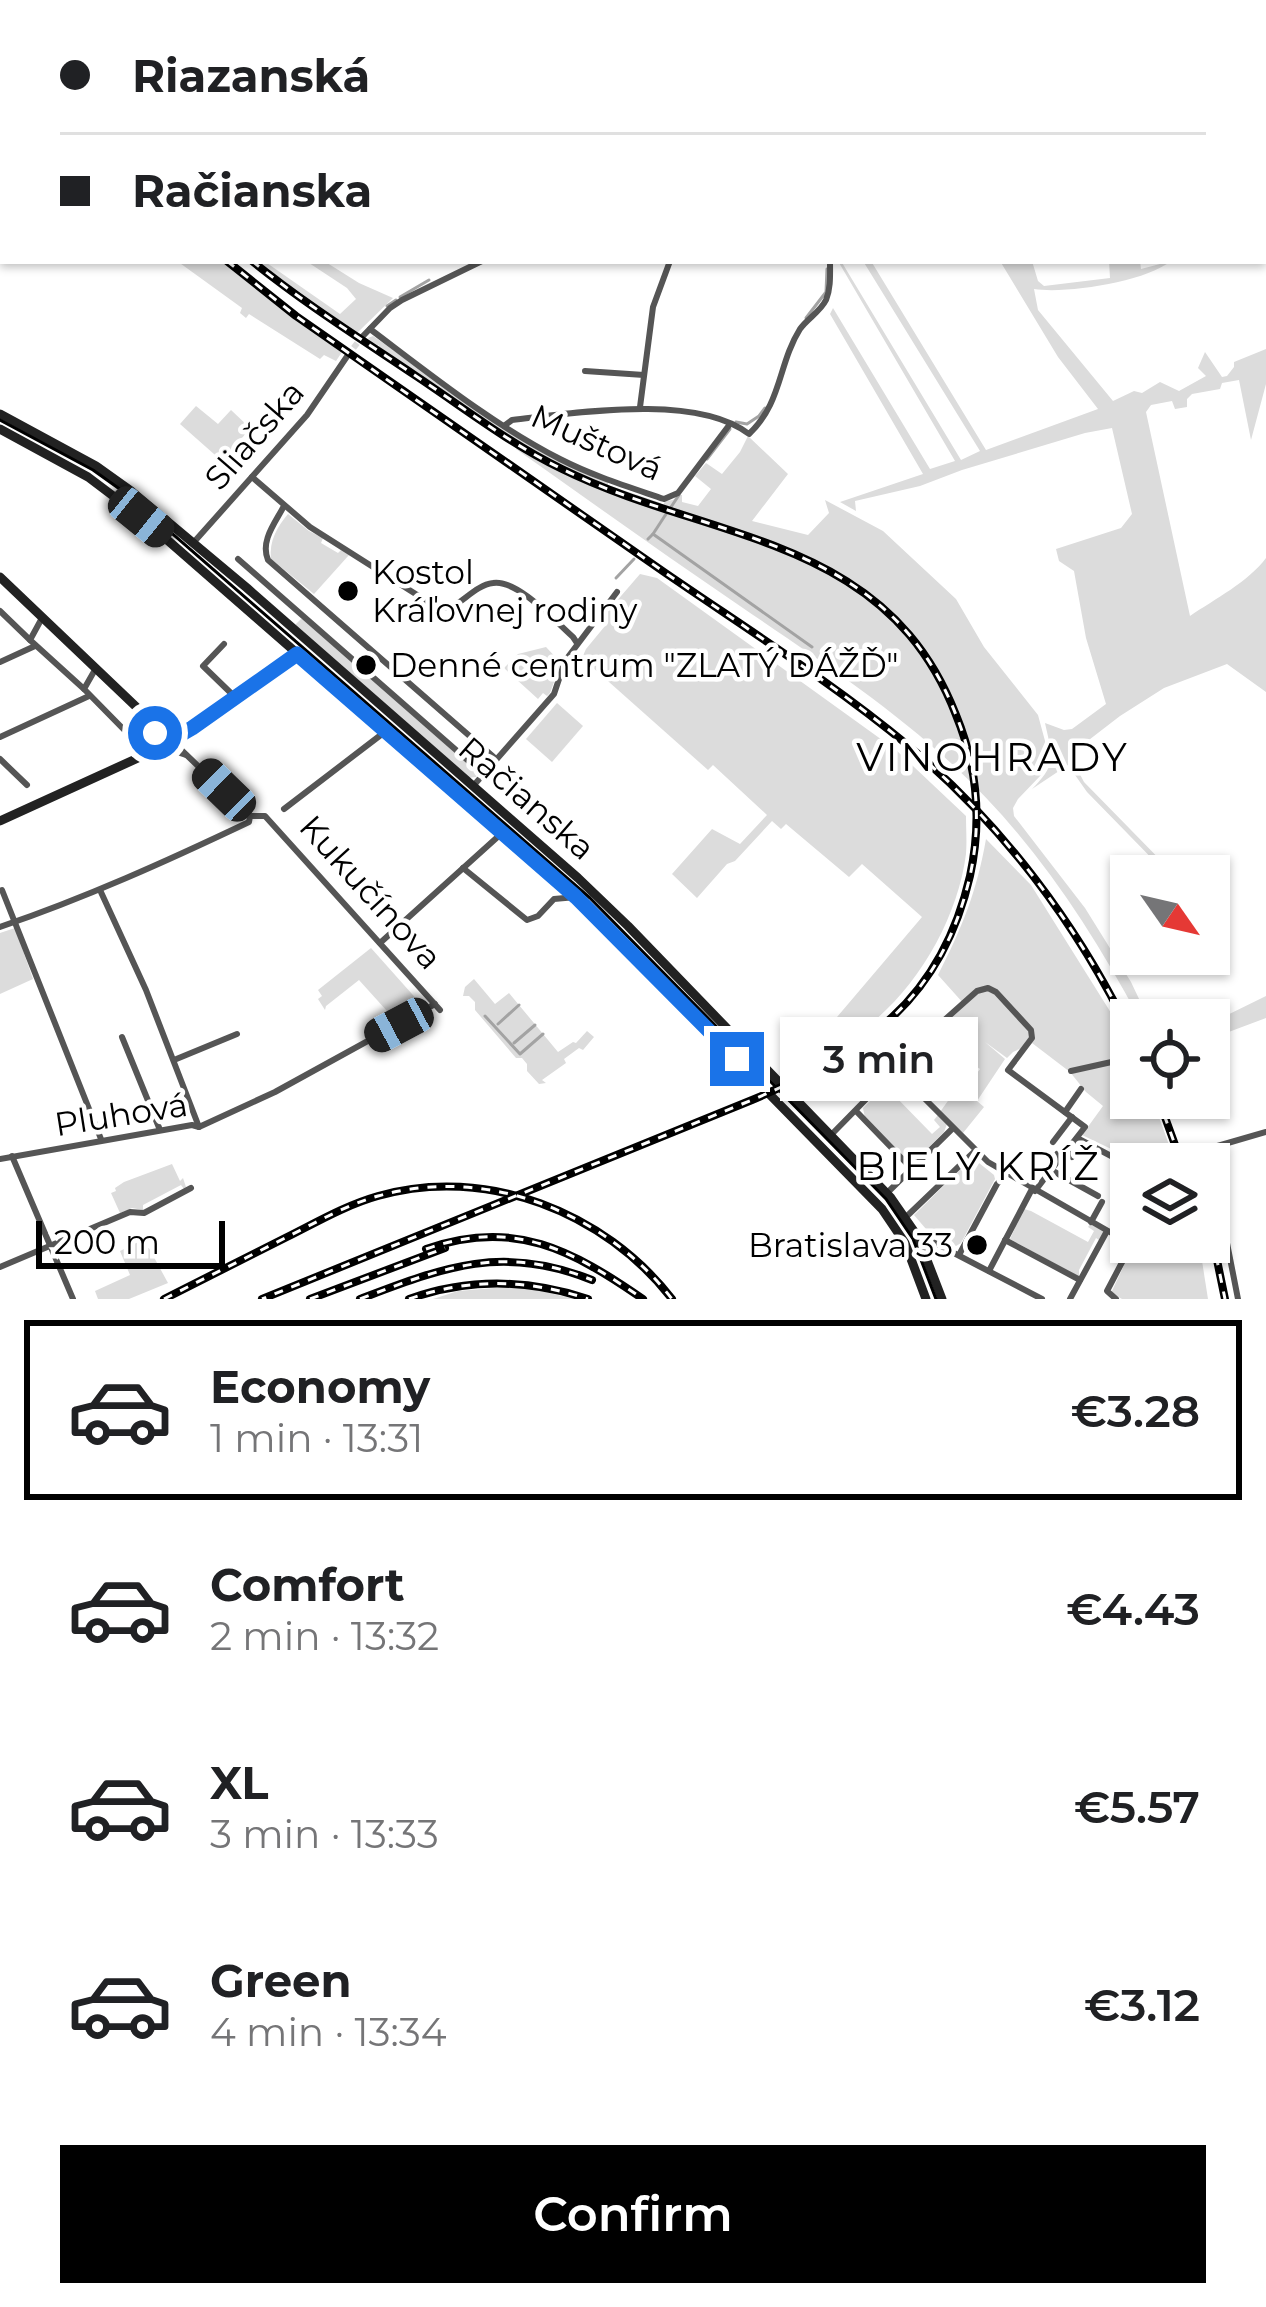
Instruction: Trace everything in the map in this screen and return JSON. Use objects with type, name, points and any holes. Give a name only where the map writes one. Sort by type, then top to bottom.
[{"type":"main road","name":"Račianska","points":[[0,414],[96,466],[193,543],[604,902],[886,1193],[918,1237],[942,1299]]},
{"type":"main road","name":"Račianska","points":[[0,429],[102,487],[184,553],[576,897],[882,1209],[903,1239],[926,1299]]},
{"type":"main road","name":"Kukučínova","points":[[0,578],[172,740]]},
{"type":"main road","points":[[0,821],[172,740],[297,654]]},
{"type":"main road","points":[[146,750],[155,734],[153,722]]},
{"type":"street","points":[[640,407],[653,308],[669,264]]},
{"type":"street","points":[[504,426],[520,419],[640,407],[700,416],[748,434],[773,403],[798,333],[823,306],[830,264]]},
{"type":"street","points":[[362,337],[402,300],[456,267]]},
{"type":"street","name":"Muštová","points":[[370,329],[504,426],[569,464],[664,499],[678,493],[730,424]]},
{"type":"street","name":"Sliačska","points":[[193,543],[308,415],[348,355]]},
{"type":"street","points":[[585,371],[644,375]]},
{"type":"street","points":[[252,477],[311,528],[433,605],[451,608],[480,587],[510,585],[577,644]]},
{"type":"street","points":[[284,506],[266,541],[268,560],[496,759]]},
{"type":"street","points":[[238,559],[480,771]]},
{"type":"street","points":[[472,787],[554,694],[565,661],[617,592]]},
{"type":"street","points":[[293,624],[311,602]]},
{"type":"street","points":[[0,611],[146,750],[190,757]]},
{"type":"street","points":[[0,662],[34,643],[42,617]]},
{"type":"street","points":[[224,644],[203,666],[236,698]]},
{"type":"street","points":[[0,737],[87,693],[96,668]]},
{"type":"street","points":[[284,809],[387,730]]},
{"type":"street","name":"Kukučínova","points":[[172,740],[250,816],[264,815],[438,1007]]},
{"type":"street","points":[[0,759],[27,785]]},
{"type":"street","points":[[0,927],[100,890],[250,822],[250,816]]},
{"type":"street","points":[[380,943],[502,832]]},
{"type":"street","points":[[463,868],[526,920],[533,920],[554,899],[576,897]]},
{"type":"street","points":[[2,890],[101,1139]]},
{"type":"street","points":[[100,890],[146,990],[199,1127]]},
{"type":"street","points":[[831,1136],[926,1037],[982,988],[996,992],[1031,1030],[1032,1038],[1008,1070],[1085,1127],[1067,1150],[1072,1157]]},
{"type":"street","name":"Pluhová","points":[[0,1159],[101,1139],[199,1127],[275,1093],[438,1007]]},
{"type":"street","points":[[174,1060],[237,1034]]},
{"type":"street","points":[[122,1037],[160,1130]]},
{"type":"street","points":[[1071,1071],[1110,1062]]},
{"type":"street","points":[[897,1071],[975,1151],[1007,1175],[1130,1245],[1107,1291],[1116,1299]]},
{"type":"street","points":[[1053,1142],[1081,1089]]},
{"type":"street","points":[[856,1111],[911,1168]]},
{"type":"street","points":[[886,1193],[953,1128]]},
{"type":"street","points":[[1238,1299],[1216,1187],[1214,1147],[1266,1132]]},
{"type":"street","points":[[1077,1138],[1110,1155]]},
{"type":"street","points":[[906,1217],[975,1151]]},
{"type":"street","points":[[988,1271],[1033,1190],[1061,1157],[1057,1154]]},
{"type":"street","points":[[12,1156],[74,1299]]},
{"type":"street","points":[[1051,1171],[1100,1199],[1091,1222]]},
{"type":"street","points":[[959,1255],[997,1184],[1007,1175]]},
{"type":"street","points":[[0,1267],[130,1212],[144,1213],[191,1187]]},
{"type":"street","points":[[1070,1299],[1107,1231]]},
{"type":"street","points":[[918,1237],[1042,1299]]},
{"type":"street","points":[[1005,1240],[1081,1280]]},
{"type":"shaded area","points":[[181,264],[227,264],[342,352],[336,361],[324,355],[320,359],[249,314],[246,318],[240,313],[242,308]]},
{"type":"shaded area","points":[[260,264],[268,264],[340,314],[356,299],[311,264],[329,264],[393,298],[357,333]]},
{"type":"shaded area","points":[[840,264],[961,460],[980,451],[865,264],[873,264],[986,450],[1098,409],[1058,357],[1002,264],[1033,264],[1044,286],[1110,278],[1109,264],[1140,264],[1141,269],[1166,264],[1105,285],[1034,289],[1038,310],[1113,401],[1160,382],[1179,391],[1206,376],[1198,368],[1205,352],[1222,377],[1234,362],[1266,349],[1266,384],[1251,440],[1239,380],[1192,394],[1187,407],[1175,409],[1172,401],[1151,405],[1146,412],[1190,616],[1241,582],[1266,558],[1266,692],[1227,664],[1164,688],[1072,753],[1084,782],[1155,855],[1148,855],[1087,792],[1068,765],[1032,789],[1051,759],[1045,723],[1072,729],[1106,704],[1086,638],[1074,571],[1059,561],[1056,549],[1121,528],[1132,514],[1112,428],[855,501],[856,511],[840,502],[923,474],[830,314],[833,308],[930,469],[955,461]]},
{"type":"shaded area","points":[[373,336],[523,440],[608,485],[660,505],[604,485],[536,454],[376,347],[368,338]]},
{"type":"shaded area","points":[[196,406],[218,424],[231,410],[250,428],[223,462],[180,424]]},
{"type":"shaded area","points":[[748,436],[788,474],[752,521],[808,535],[829,513],[825,500],[883,531],[956,599],[984,647],[1038,715],[1048,764],[1018,799],[1014,816],[1085,908],[1110,948],[1110,967],[1033,852],[952,764],[849,681],[516,449],[589,484],[670,512],[672,508],[663,506],[665,501],[682,495],[682,502],[698,506],[711,489],[695,476],[706,463],[722,474]]},
{"type":"shaded area","points":[[288,514],[323,538],[321,543],[349,555],[314,594],[271,559],[275,535]]},
{"type":"shaded area","points":[[640,574],[657,578],[896,750],[966,816],[961,880],[942,932],[913,980],[854,1036],[837,1017],[922,917],[862,864],[849,877],[786,824],[781,829],[772,821],[697,898],[672,874],[712,829],[740,844],[767,815],[713,765],[708,770],[582,658],[605,626],[602,618]]},
{"type":"shaded area","points":[[301,619],[479,772],[476,777],[468,778],[295,625]]},
{"type":"shaded area","points":[[546,647],[561,663],[550,693],[538,699],[504,668],[518,654]]},
{"type":"shaded area","points":[[557,703],[583,726],[552,762],[526,739]]},
{"type":"shaded area","points":[[986,839],[1031,885],[1110,1011],[1110,1119],[1160,1119],[1168,1143],[1110,1143],[1110,1148],[1082,1135],[1103,1106],[1032,1043],[1007,1058],[985,1042],[1005,1059],[977,1101],[984,1107],[963,1133],[940,1112],[955,1091],[967,1099],[972,1091],[967,1087],[980,1069],[956,1053],[974,1033],[952,1016],[964,1004],[938,975],[978,876]]},
{"type":"shaded area","points":[[15,928],[33,979],[0,994],[0,933]]},
{"type":"shaded area","points":[[371,948],[420,1003],[396,1021],[359,980],[325,1010],[318,990]]},
{"type":"shaded area","points":[[1115,975],[1127,975],[1139,999],[1128,999]]},
{"type":"shaded area","points":[[474,979],[495,1004],[509,993],[558,1052],[587,1031],[594,1037],[542,1080],[546,1083],[539,1084],[522,1058],[516,1058],[475,1010],[475,1002],[463,996]]},
{"type":"shaded area","points":[[1266,996],[1266,1018],[1230,1032],[1230,1014]]},
{"type":"shaded area","points":[[899,1077],[909,1085],[904,1090],[897,1084],[890,1091],[932,1134],[940,1127],[934,1120],[938,1115],[947,1124],[911,1165],[865,1118],[863,1108]]},
{"type":"shaded area","points":[[974,1159],[995,1179],[956,1246],[926,1229],[914,1215]]},
{"type":"shaded area","points":[[172,1164],[180,1181],[183,1178],[184,1189],[181,1185],[143,1205],[143,1210],[120,1213],[111,1193],[115,1188]]},
{"type":"shaded area","points":[[1024,1209],[1088,1242],[1094,1231],[1090,1224],[1104,1231],[1096,1238],[1079,1277],[1010,1239]]},
{"type":"shaded area","points":[[144,1239],[168,1283],[129,1299],[98,1299],[95,1291],[130,1275],[120,1251]]},
{"type":"shaded area","points":[[1125,1263],[1202,1263],[1208,1299],[1122,1299],[1111,1293]]},
{"type":"shaded area","points":[[506,1287],[575,1299],[433,1299],[458,1291]]},
{"type":"waterway","points":[[806,318],[826,292],[827,269]]},
{"type":"waterway","points":[[400,297],[429,280]]},
{"type":"waterway","points":[[387,306],[396,300]]},
{"type":"waterway","points":[[736,422],[747,424],[765,408]]},
{"type":"waterway","points":[[707,459],[730,429]]},
{"type":"waterway","points":[[671,507],[679,495]]},
{"type":"waterway","points":[[653,534],[668,511]]},
{"type":"waterway","points":[[648,539],[653,534],[812,647]]},
{"type":"waterway","points":[[616,578],[634,559]]},
{"type":"waterway","points":[[498,1024],[519,1005]]},
{"type":"waterway","points":[[485,1016],[520,1054],[543,1034]]},
{"type":"waterway","points":[[514,1043],[535,1025]]},
{"type":"tunnel","points":[[348,355],[362,337]]},
{"type":"tram line","points":[[0,420],[93,470],[128,495],[590,898],[886,1199],[913,1239],[936,1299]]},
{"type":"railway","points":[[231,264],[296,316],[820,679],[910,747],[976,810],[1036,879],[1113,999]]},
{"type":"railway","points":[[256,264],[543,459],[619,493],[788,552],[840,577],[886,610],[925,655],[956,715],[973,774],[976,814],[970,876],[939,957],[918,990],[863,1041],[752,1100],[262,1299]]},
{"type":"railway","points":[[1166,1119],[1174,1143]]},
{"type":"railway","points":[[164,1299],[354,1204],[419,1188],[460,1187],[501,1192],[578,1220],[645,1268],[672,1299]]},
{"type":"railway","points":[[426,1249],[458,1240],[515,1238],[566,1253],[643,1299]]},
{"type":"railway","points":[[310,1299],[445,1248]]},
{"type":"railway","points":[[360,1299],[419,1277],[474,1264],[530,1263],[592,1280]]},
{"type":"railway","points":[[1218,1263],[1225,1299]]},
{"type":"railway","points":[[409,1299],[476,1284],[521,1285],[588,1299]]},
{"type":"place","name":"Kostol Kráľovnej rodiny","points":[[348,591]]},
{"type":"place","name":"Denné centrum \"ZLATÝ DÁŽĎ\"","points":[[366,665]]},
{"type":"place","name":"Bratislava 33","points":[[977,1245]]},
{"type":"district","name":"VINOHRADY","points":[[993,757]]},
{"type":"district","name":"BIELY KRÍŽ","points":[[979,1166]]},
{"type":"route","points":[[155,733],[149,753],[297,654],[576,897],[737,1059]]}]
